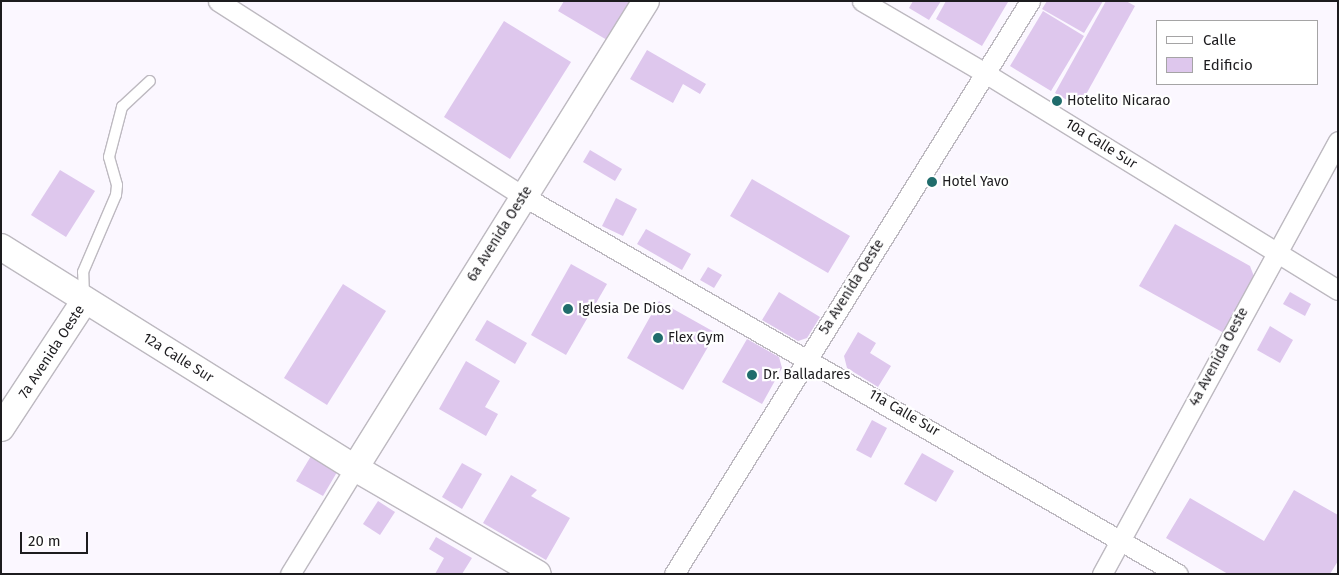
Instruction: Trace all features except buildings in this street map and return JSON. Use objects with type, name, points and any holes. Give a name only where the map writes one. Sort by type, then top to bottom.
[{"type":"street","name":"11a Calle Sur","points":[[218,1],[305,54],[523,196],[1122,538],[1178,574]]},
{"type":"street","name":"6a Avenida Oeste","points":[[355,468],[646,1]]},
{"type":"street","name":"10a Calle Sur","points":[[862,1],[985,73],[1338,290]]},
{"type":"street","name":"5a Avenida Oeste","points":[[674,574],[1030,1]]},
{"type":"street","name":"4a Avenida Oeste","points":[[1102,574],[1275,251],[1338,141]]},
{"type":"street","name":"12a Calle Sur","points":[[1,247],[355,468],[538,574]]},
{"type":"street","name":"7a Avenida Oeste","points":[[1,428],[85,300]]},
{"type":"street","points":[[290,574],[355,468]]},
{"type":"lane","points":[[85,300],[83,272],[116,195],[117,185],[109,157],[122,107],[150,81]]},
{"type":"place","name":"Hotelito Nicarao","points":[[1057,101]]},
{"type":"place","name":"Hotel Yavo","points":[[932,182]]},
{"type":"place","name":"Iglesia De Dios","points":[[568,309]]},
{"type":"place","name":"Flex Gym","points":[[658,338]]},
{"type":"place","name":"Dr. Balladares","points":[[752,375]]}]
